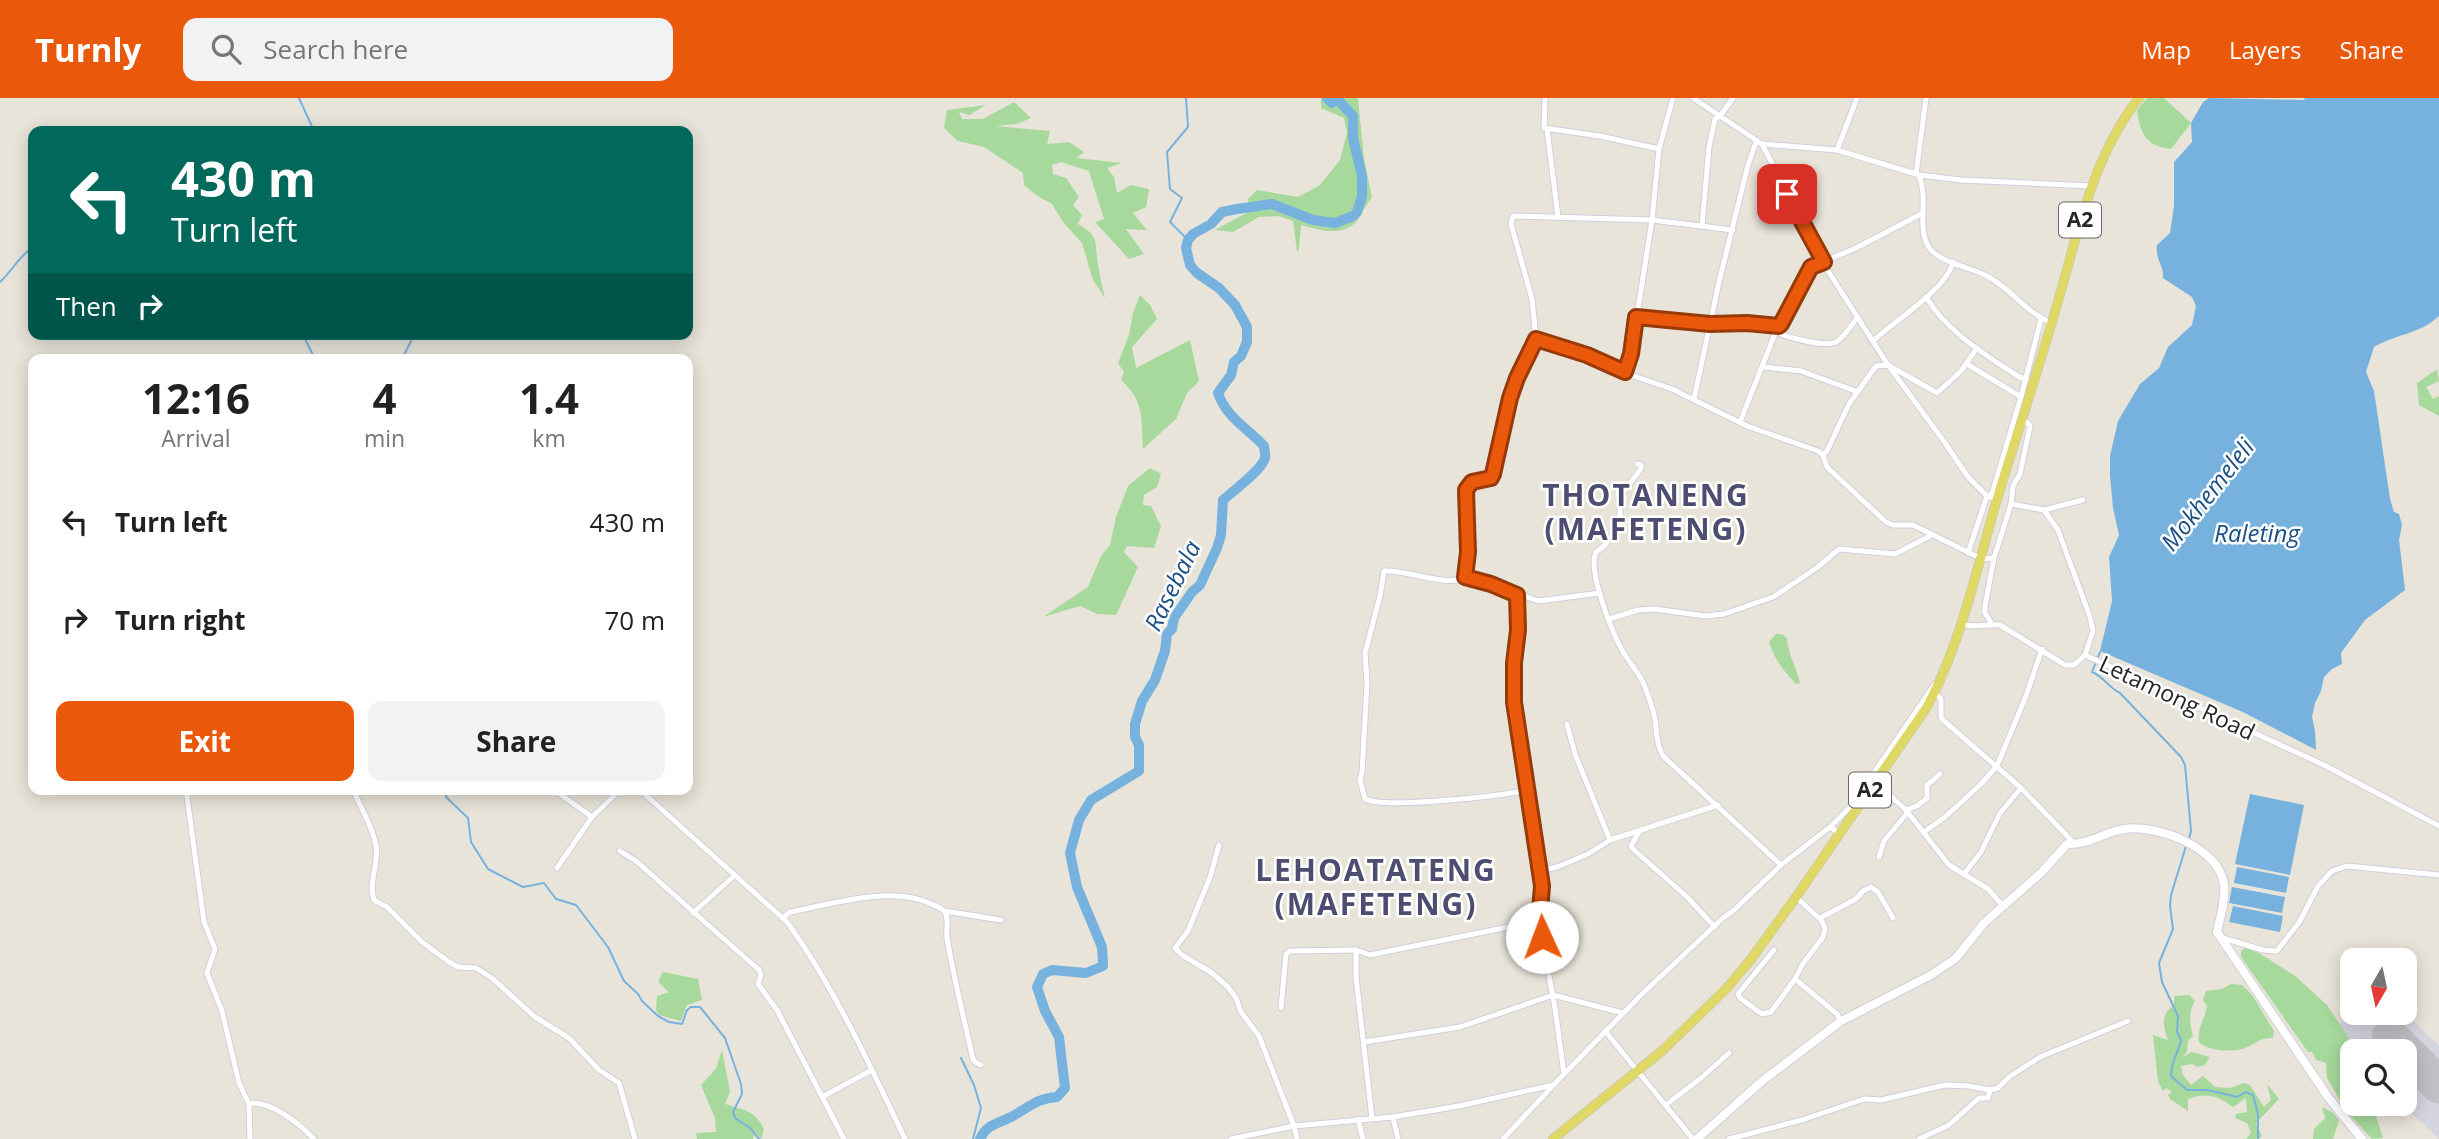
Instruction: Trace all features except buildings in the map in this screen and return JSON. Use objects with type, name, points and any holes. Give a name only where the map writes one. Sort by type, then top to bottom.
[{"type":"main road","name":"A2","points":[[1553,1139],[1662,1051],[1727,988],[1796,897],[1935,693],[1982,559],[1992,497],[2021,421],[2091,186],[2107,150],[2139,98]]},
{"type":"street","points":[[1545,98],[1542,125],[1547,129],[1600,136],[1659,149]]},
{"type":"street","points":[[1625,372],[1631,354],[1652,220],[1659,149],[1674,98]]},
{"type":"street","points":[[1693,98],[1759,143],[1824,262],[1888,365],[1968,477],[1992,497]]},
{"type":"street","points":[[1702,226],[1710,139],[1715,119],[1733,98]]},
{"type":"street","points":[[1837,150],[1857,98]]},
{"type":"street","points":[[1926,98],[1918,174],[1923,193],[1924,237],[1927,245],[1937,257],[1990,277],[2041,319],[2052,323]]},
{"type":"street","points":[[1547,129],[1558,217]]},
{"type":"street","points":[[1759,143],[1837,150],[1918,174],[1961,180],[2091,186]]},
{"type":"street","points":[[1694,400],[1748,165],[1759,143]]},
{"type":"street","points":[[1740,422],[1777,329],[1811,267],[1856,248],[1923,213]]},
{"type":"street","points":[[1465,577],[1468,552],[1466,490],[1472,482],[1491,478],[1493,474],[1510,398],[1536,339],[1532,299],[1511,219],[1517,215],[1652,220],[1732,230]]},
{"type":"street","points":[[1873,341],[1926,297],[1947,275],[1953,262]]},
{"type":"street","points":[[1926,297],[1947,323],[1977,348],[2026,379]]},
{"type":"street","points":[[1636,317],[1710,324],[1747,323],[1777,329],[1784,336],[1829,344],[1840,340],[1858,317]]},
{"type":"street","points":[[1968,552],[1992,497],[2041,319]]},
{"type":"street","points":[[1536,339],[1577,351],[1740,422],[1809,447],[1823,455],[1827,467],[1886,522],[1893,525],[1913,525],[1930,536],[1982,559],[1994,558]]},
{"type":"street","points":[[1823,455],[1858,392],[1876,366],[1888,365],[1937,393],[1945,389],[1977,348]]},
{"type":"street","points":[[1967,363],[2021,397]]},
{"type":"street","points":[[1763,367],[1801,371],[1858,392]]},
{"type":"street","points":[[1992,624],[1985,613],[1985,606],[1994,558],[2029,436],[2028,423],[2021,421]]},
{"type":"street","points":[[1637,464],[1641,465],[1641,468],[1622,494],[1619,502],[1620,516],[1611,539],[1594,555],[1596,577],[1609,619],[1620,648],[1642,679],[1654,713],[1657,741],[1663,756],[1781,865]]},
{"type":"street","points":[[2011,504],[2044,510],[2083,500]]},
{"type":"street","name":"Letamong Road","points":[[2044,510],[2057,530],[2090,617],[2093,632],[2085,655],[2326,766],[2439,826]]},
{"type":"street","points":[[1609,619],[1638,610],[1654,609],[1706,615],[1724,614],[1773,597],[1818,568],[1839,549],[1895,554],[1930,536]]},
{"type":"street","points":[[1527,790],[1461,799],[1406,802],[1365,799],[1360,780],[1367,683],[1364,653],[1384,571],[1399,571],[1447,580],[1465,577],[1546,602],[1601,593]]},
{"type":"street","points":[[1517,595],[1514,702],[1542,886],[1539,923],[1564,1074]]},
{"type":"street","points":[[1960,624],[1969,627],[1992,624],[2009,629],[2065,665],[2074,665],[2085,655]]},
{"type":"street","points":[[1924,832],[1945,817],[1997,766],[2042,649]]},
{"type":"street","points":[[1503,1139],[1623,1013],[1781,865],[1846,813],[1937,680],[1941,680]]},
{"type":"street","points":[[1935,693],[1941,699],[1941,718],[2021,788],[2074,844]]},
{"type":"street","points":[[1567,724],[1610,840]]},
{"type":"street","points":[[1879,856],[1884,841],[1907,811],[1924,800],[1928,794],[1927,785],[1940,774]]},
{"type":"street","points":[[1875,782],[1907,811],[1949,865],[1988,889],[2003,906]]},
{"type":"street","points":[[1964,874],[1981,852],[2000,813],[2021,788]]},
{"type":"street","points":[[187,795],[204,922],[215,949],[207,973],[222,1011],[239,1083],[249,1104],[250,1139]]},
{"type":"street","points":[[356,795],[376,844],[377,858],[372,887],[374,900],[387,907],[422,942],[454,965],[476,968],[492,978],[535,1017],[569,1038],[599,1070],[619,1083],[635,1139]]},
{"type":"street","points":[[561,795],[592,817]]},
{"type":"street","points":[[557,868],[592,817],[615,795]]},
{"type":"street","points":[[646,795],[783,918],[805,946],[872,1070],[905,1139]]},
{"type":"street","points":[[1539,871],[1567,863],[1610,840],[1718,805]]},
{"type":"street","points":[[1830,827],[1840,834]]},
{"type":"street","points":[[1605,1031],[1695,1139],[1752,1089],[1842,1021],[1931,975],[1956,958],[1984,923],[2042,872],[2067,844],[2091,842],[2120,830],[2133,828],[2160,833],[2197,847],[2214,862],[2224,887],[2217,932],[2231,946],[2235,962],[2328,1097],[2362,1139]]},
{"type":"street","points":[[1640,831],[1631,846],[1633,849],[1715,927]]},
{"type":"street","points":[[1219,845],[1210,877],[1188,932],[1175,948],[1212,973],[1236,998],[1241,1012],[1259,1036],[1297,1139]]},
{"type":"street","points":[[620,851],[636,861],[759,970],[761,975],[758,984],[777,1010],[844,1139]]},
{"type":"street","points":[[2231,946],[2277,951],[2332,871],[2347,866],[2439,875]]},
{"type":"street","points":[[693,913],[735,875]]},
{"type":"street","points":[[1820,918],[1856,899],[1871,887],[1878,892],[1893,918]]},
{"type":"street","points":[[783,918],[790,912],[890,895],[922,899],[944,911],[1001,920]]},
{"type":"street","points":[[1774,950],[1739,991],[1740,998],[1767,1015],[1795,979],[1823,937],[1825,929],[1820,918],[1796,897]]},
{"type":"street","points":[[944,911],[953,968],[973,1059],[981,1065]]},
{"type":"street","points":[[1282,1009],[1286,954],[1293,951],[1356,950],[1370,955],[1539,923]]},
{"type":"street","points":[[1356,950],[1356,977],[1372,1118]]},
{"type":"street","points":[[1795,979],[1838,1014],[1842,1021]]},
{"type":"street","points":[[1364,1042],[1460,1027],[1553,995],[1623,1013]]},
{"type":"street","points":[[1729,1139],[1802,1121],[1864,1098],[1881,1100],[1945,1085],[1990,1090],[1998,1088],[2040,1057],[2128,1021]]},
{"type":"street","points":[[1667,1104],[1729,1053]]},
{"type":"street","points":[[822,1097],[872,1070]]},
{"type":"street","points":[[1231,1139],[1294,1126],[1393,1117],[1553,1085]]},
{"type":"street","points":[[1919,1139],[1949,1125],[1979,1098],[1988,1098],[1990,1090]]},
{"type":"street","points":[[249,1104],[259,1103],[286,1115],[314,1139]]},
{"type":"street","points":[[1393,1117],[1398,1139]]},
{"type":"street","points":[[1358,1119],[1363,1139]]},
{"type":"shaded area","points":[[2340,1023],[2340,1026],[2417,1024],[2439,1046],[2439,1139],[2415,1116],[2417,1116],[2417,1039],[2340,1039],[2340,1043],[2329,1034]]},
{"type":"green space","points":[[1321,98],[1358,98],[1364,158],[1372,198],[1356,222],[1337,231],[1301,225],[1297,252],[1293,221],[1279,216],[1259,217],[1233,232],[1215,230],[1250,211],[1248,199],[1257,190],[1298,197],[1320,185],[1340,160],[1347,133],[1344,118],[1321,108]]},
{"type":"green space","points":[[2147,98],[2164,98],[2191,123],[2171,149],[2150,142],[2142,132],[2137,110]]},
{"type":"green space","points":[[1014,102],[1031,118],[1017,124],[995,126],[1050,131],[1047,144],[1069,142],[1084,152],[1076,158],[1122,163],[1107,168],[1114,177],[1117,193],[1131,185],[1149,189],[1146,207],[1133,213],[1147,230],[1126,229],[1144,254],[1129,259],[1095,222],[1104,219],[1089,171],[1061,162],[1052,165],[1053,174],[1066,178],[1079,197],[1073,205],[1082,215],[1078,224],[1090,233],[1095,241],[1105,298],[1093,280],[1082,243],[1063,222],[1052,204],[1024,185],[1023,173],[984,147],[958,141],[944,128],[947,110],[986,105],[969,115],[959,112],[962,119],[983,119]]},
{"type":"green space","points":[[1140,295],[1150,305],[1157,319],[1132,347],[1136,368],[1190,340],[1199,381],[1187,393],[1176,419],[1143,449],[1138,403],[1121,380],[1124,372],[1118,363]]},
{"type":"green space","points":[[2437,369],[2439,381],[2426,387],[2433,399],[2439,396],[2439,416],[2419,405],[2417,383]]},
{"type":"green space","points":[[1150,468],[1161,474],[1157,487],[1144,495],[1143,505],[1151,506],[1161,526],[1154,548],[1127,546],[1124,552],[1138,567],[1116,615],[1097,614],[1080,606],[1043,617],[1088,587],[1101,556],[1110,545],[1116,517],[1128,486]]},
{"type":"green space","points":[[1776,634],[1787,638],[1800,683],[1796,684],[1774,655],[1769,642]]},
{"type":"green space","points":[[2245,948],[2259,953],[2295,976],[2327,1005],[2347,1035],[2348,1039],[2340,1039],[2340,1101],[2327,1078],[2326,1063],[2316,1060],[2312,1052],[2308,1052],[2241,957],[2241,951]]},
{"type":"green space","points":[[663,972],[698,979],[702,1000],[687,1005],[681,1021],[659,1015],[656,1010],[657,996],[669,992],[658,982]]},
{"type":"green space","points":[[2231,984],[2242,985],[2252,995],[2274,1031],[2273,1038],[2231,1050],[2213,1049],[2199,1042],[2199,1031],[2207,1006],[2203,1000],[2206,991],[2222,989]]},
{"type":"green space","points":[[2189,995],[2195,1001],[2190,1013],[2193,1036],[2188,1041],[2187,1052],[2182,1057],[2192,1052],[2210,1057],[2205,1065],[2181,1066],[2183,1075],[2191,1085],[2203,1076],[2215,1087],[2230,1088],[2244,1083],[2250,1085],[2264,1107],[2271,1100],[2267,1084],[2279,1099],[2256,1123],[2262,1136],[2259,1139],[2246,1139],[2251,1133],[2247,1123],[2235,1118],[2236,1114],[2247,1112],[2246,1098],[2233,1107],[2212,1096],[2195,1097],[2188,1099],[2188,1111],[2170,1099],[2168,1095],[2172,1092],[2166,1088],[2163,1091],[2158,1082],[2153,1035],[2168,1040],[2164,1021],[2166,1012],[2174,1005],[2174,996]]},
{"type":"green space","points":[[722,1050],[730,1092],[725,1104],[757,1118],[764,1129],[761,1139],[755,1132],[753,1139],[697,1139],[696,1133],[716,1132],[715,1118],[701,1085],[716,1069]]},
{"type":"green space","points":[[2322,1107],[2339,1120],[2333,1139],[2313,1139],[2314,1129],[2325,1118]]},
{"type":"green space","points":[[2351,1116],[2376,1116],[2383,1138],[2372,1139]]},
{"type":"water","name":"Raleting","points":[[2209,98],[2439,98],[2439,316],[2423,327],[2374,347],[2366,372],[2374,391],[2390,499],[2402,525],[2399,540],[2405,590],[2365,620],[2341,653],[2342,664],[2324,677],[2312,717],[2316,750],[2245,713],[2100,651],[2112,601],[2109,557],[2119,535],[2113,508],[2110,456],[2118,421],[2140,384],[2159,368],[2168,347],[2192,325],[2196,306],[2192,297],[2163,278],[2157,245],[2170,233],[2174,206],[2174,162],[2192,142],[2191,123],[2203,102]]},
{"type":"water","points":[[2250,794],[2304,805],[2290,875],[2235,864]]},
{"type":"water","points":[[2237,867],[2289,877],[2286,893],[2234,883]]},
{"type":"water","points":[[2232,887],[2285,897],[2282,913],[2229,903]]},
{"type":"water","points":[[2233,906],[2283,916],[2280,932],[2229,922]]},
{"type":"waterway","points":[[299,98],[312,126]]},
{"type":"waterway","points":[[1186,98],[1188,127],[1167,152],[1170,189],[1182,198],[1170,222],[1188,240]]},
{"type":"waterway","name":"Rasebala","points":[[980,1139],[993,1125],[1038,1101],[1057,1097],[1065,1088],[1059,1037],[1045,1011],[1037,987],[1043,974],[1052,970],[1086,973],[1103,966],[1102,947],[1077,887],[1070,853],[1079,820],[1091,800],[1139,771],[1139,745],[1135,737],[1135,724],[1142,701],[1155,680],[1165,651],[1167,634],[1172,629],[1174,618],[1200,585],[1217,548],[1221,535],[1223,500],[1253,474],[1265,458],[1264,446],[1232,416],[1218,393],[1231,375],[1234,362],[1241,356],[1247,342],[1247,327],[1235,305],[1190,265],[1186,248],[1188,240],[1211,224],[1222,212],[1237,209],[1272,204],[1313,220],[1335,223],[1357,212],[1362,196],[1362,176],[1353,138],[1353,116],[1337,99],[1332,103],[1327,98]]},
{"type":"waterway","points":[[0,282],[28,251]]},
{"type":"waterway","points":[[306,340],[312,354]]},
{"type":"waterway","points":[[404,354],[411,340]]},
{"type":"waterway","name":"Mokhemeleli","points":[[2100,652],[2092,672],[2120,693],[2181,757],[2185,765],[2191,831],[2189,839]]},
{"type":"waterway","points":[[446,795],[468,818],[471,842],[488,869],[523,887],[544,883],[556,899],[576,905],[608,947],[624,981],[658,1016],[669,1022],[682,1024],[687,1010],[700,1007],[725,1038],[741,1084],[742,1094],[733,1112],[735,1118],[750,1128],[759,1139]]},
{"type":"waterway","name":"Mokhemeleli","points":[[2186,846],[2171,895],[2173,929],[2159,963],[2162,982],[2178,1016],[2177,1032],[2181,1040],[2171,1076],[2187,1090],[2208,1090],[2237,1097],[2246,1092],[2253,1095],[2258,1114],[2258,1139]]},
{"type":"waterway","points":[[961,1058],[981,1108],[973,1139]]},
{"type":"runway","points":[[2390,1037],[2439,1085]]},
{"type":"district","name":"THOTANENG (MAFETENG)","points":[[1646,513]]},
{"type":"district","name":"LEHOATATENG (MAFETENG)","points":[[1376,888]]},
{"type":"route","points":[[1542,937],[1539,923],[1542,886],[1514,702],[1517,595],[1465,577],[1468,552],[1465,512],[1467,486],[1472,482],[1491,478],[1495,470],[1510,398],[1536,339],[1587,355],[1625,372],[1631,354],[1636,317],[1710,324],[1779,326],[1811,267],[1824,262],[1787,194]]}]
